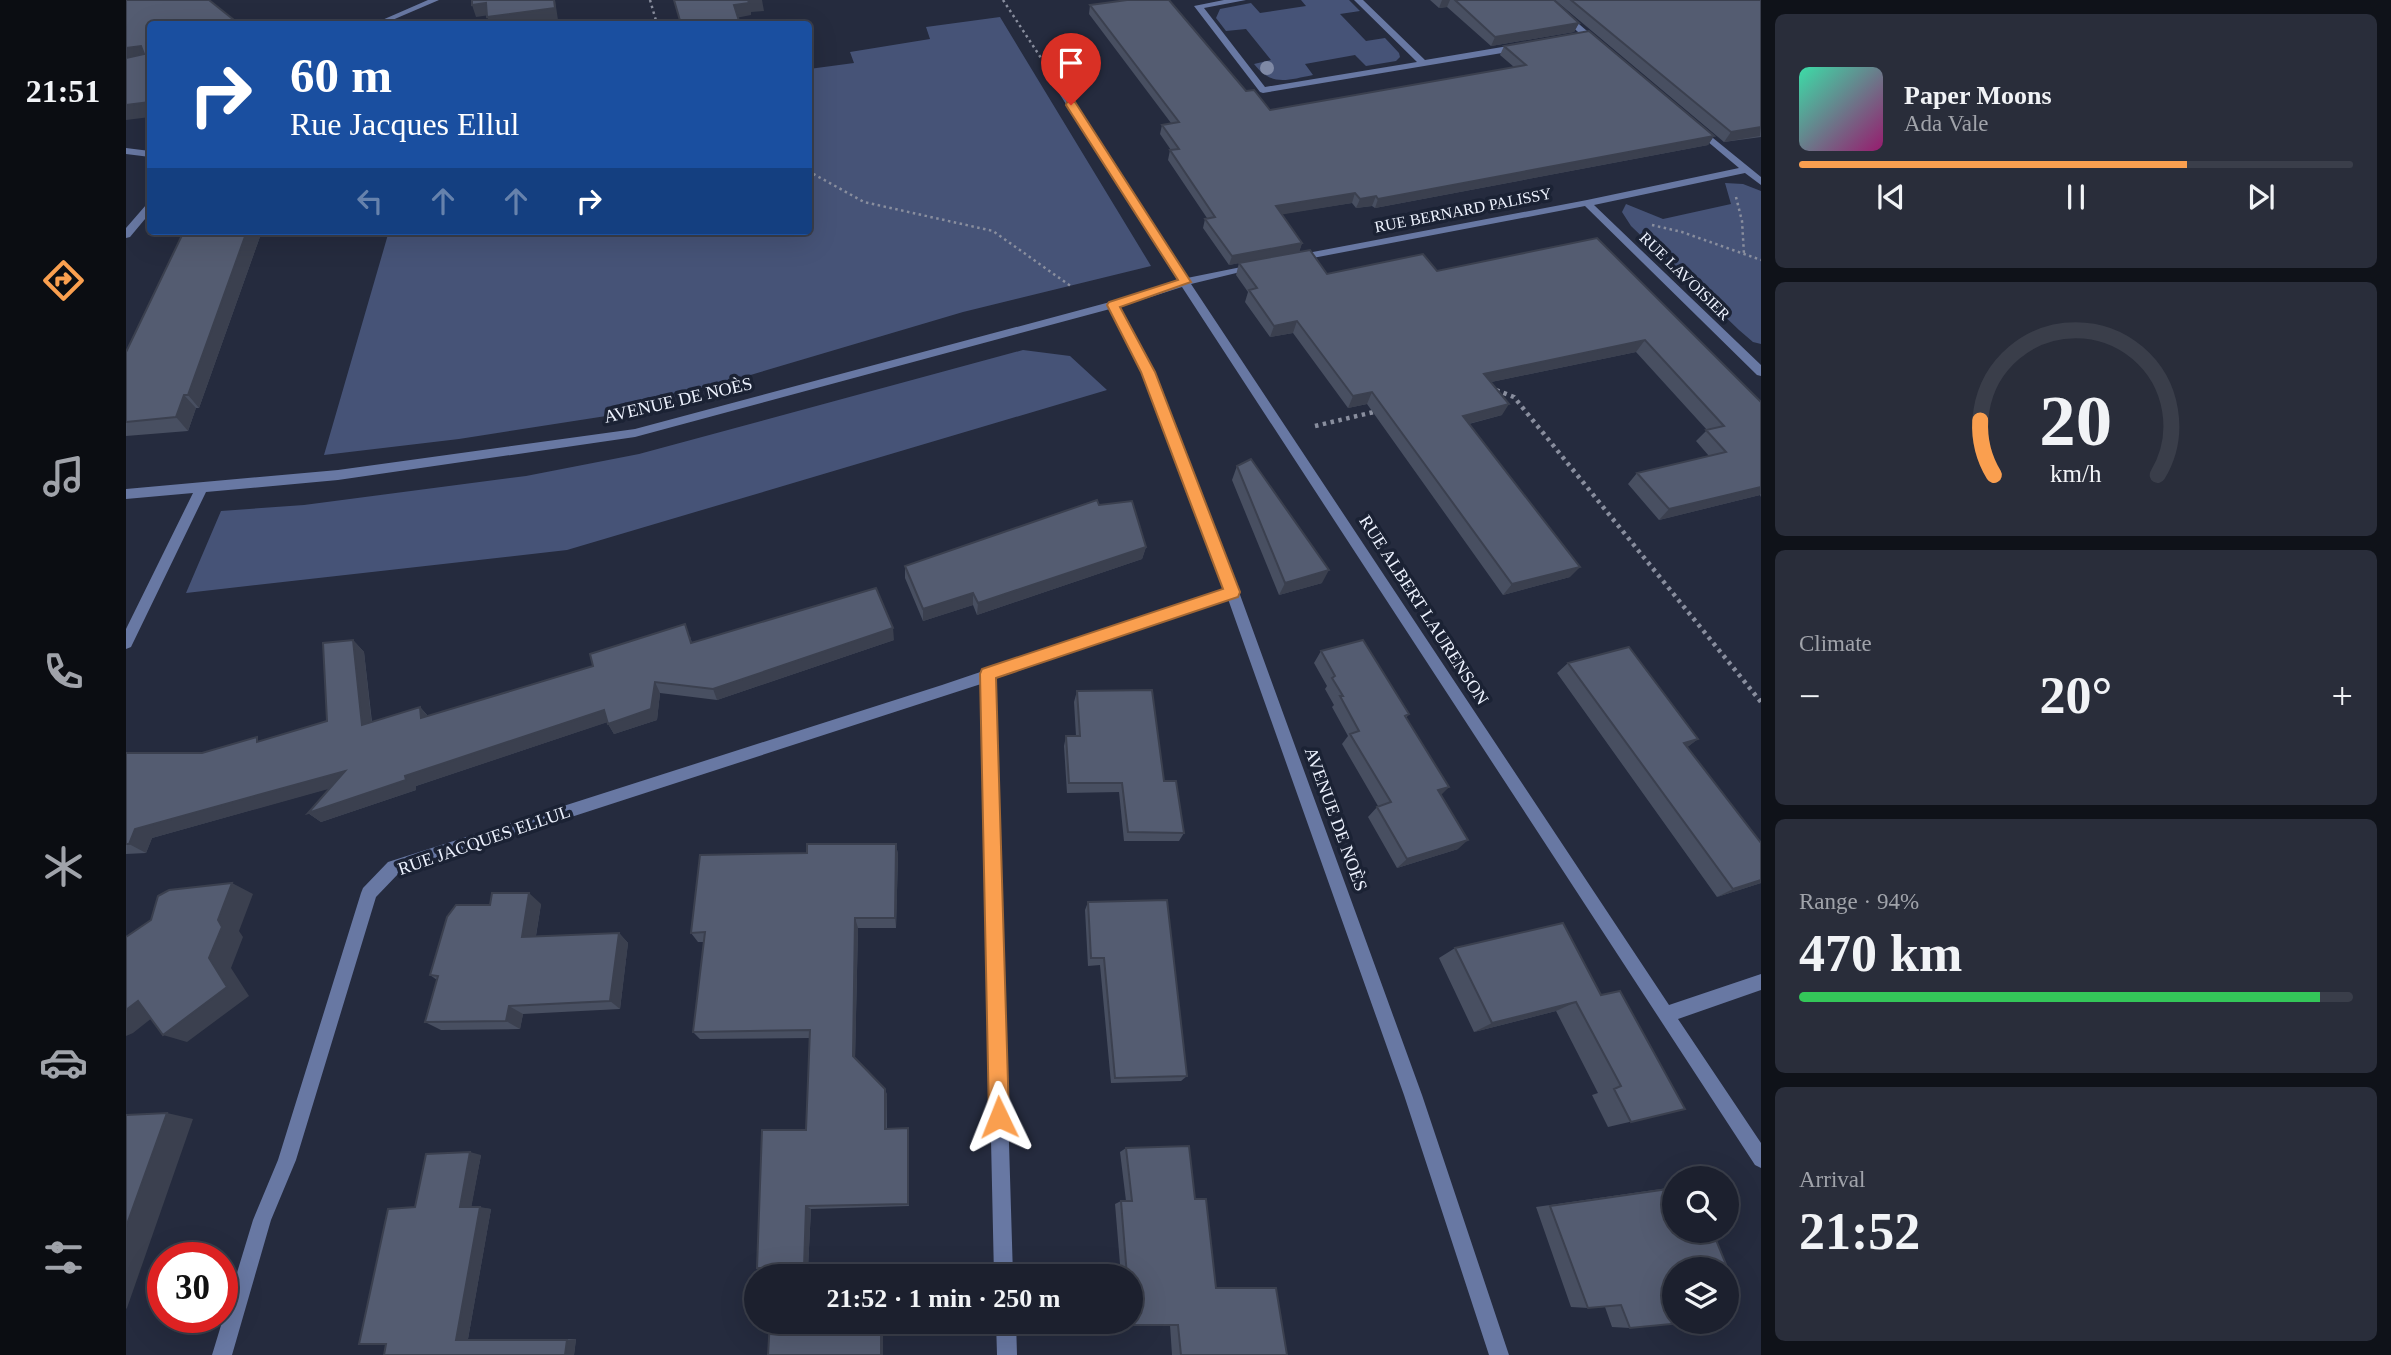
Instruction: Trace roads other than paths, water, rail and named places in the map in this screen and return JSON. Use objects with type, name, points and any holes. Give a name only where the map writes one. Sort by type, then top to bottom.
[{"type":"street","points":[[383,21],[435,0]]},
{"type":"street","points":[[1242,0],[1198,6],[1262,90],[1532,45]]},
{"type":"street","points":[[1358,0],[1423,64]]},
{"type":"street","points":[[1546,0],[1608,53]]},
{"type":"street","points":[[1574,38],[1587,35]]},
{"type":"street","name":"RUE ALBERT LAURENSON","points":[[1057,82],[1185,282],[1761,1159]]},
{"type":"street","points":[[1693,125],[1761,182]]},
{"type":"street","points":[[126,151],[147,154]]},
{"type":"street","name":"RUE BERNARD PALISSY","points":[[1288,259],[1746,170]]},
{"type":"street","name":"RUE LAVOISIER","points":[[1587,203],[1761,372]]},
{"type":"street","points":[[126,235],[147,210]]},
{"type":"street","points":[[1185,282],[1275,262]]},
{"type":"street","name":"AVENUE DE NOÈS","points":[[126,494],[338,475],[635,433],[1113,305],[1185,282]]},
{"type":"street","name":"AVENUE DE NOÈS","points":[[1113,305],[1148,372],[1232,592],[1405,1070],[1499,1355]]},
{"type":"street","points":[[126,643],[201,489]]},
{"type":"street","name":"RUE JACQUES ELLUL","points":[[222,1355],[262,1220],[288,1160],[369,893],[394,867],[1232,592]]},
{"type":"street","points":[[988,674],[1004,1264]]},
{"type":"street","points":[[1667,1014],[1761,982]]},
{"type":"street","points":[[1006,1334],[1007,1355]]}]
